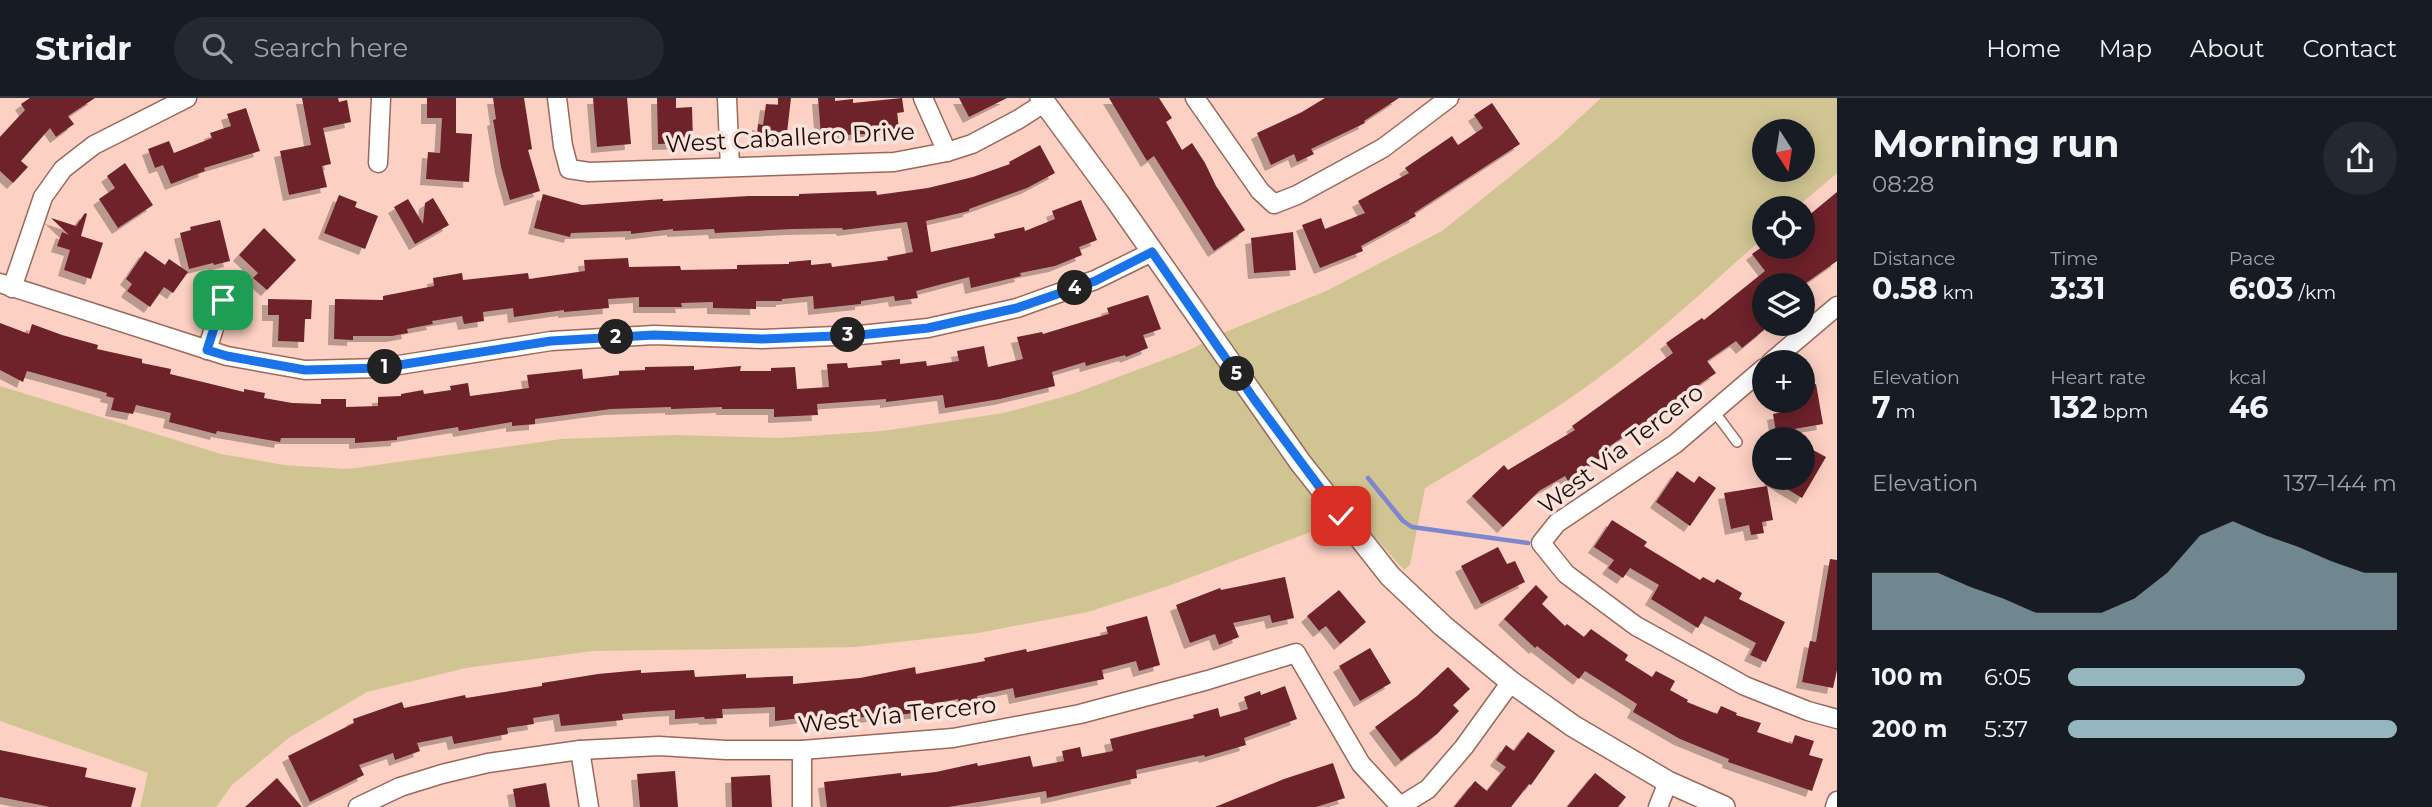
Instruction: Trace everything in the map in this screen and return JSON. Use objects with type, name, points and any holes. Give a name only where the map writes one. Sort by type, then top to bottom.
[{"type":"street","points":[[187,98],[93,145],[63,169],[43,197],[6,286],[227,356],[305,370],[380,368],[551,341],[654,335],[762,339],[860,335],[928,328],[1017,308],[1095,281],[1152,252]]},
{"type":"street","points":[[378,163],[381,98]]},
{"type":"street","name":"West Caballero Drive","points":[[556,98],[569,169],[589,172],[894,162],[947,152],[972,144],[1018,119],[1042,100]]},
{"type":"street","points":[[727,98],[730,167]]},
{"type":"street","points":[[923,98],[947,152]]},
{"type":"street","points":[[1195,98],[1260,191],[1273,204],[1297,195],[1383,148],[1449,98]]},
{"type":"street","points":[[1042,100],[1292,452],[1390,576],[1443,626],[1511,682],[1573,726],[1668,782],[1724,807]]},
{"type":"street","points":[[207,350],[223,300]]},
{"type":"street","points":[[1785,350],[1837,306]]},
{"type":"street","name":"West Via Tercero","points":[[1752,378],[1675,444],[1557,523],[1541,543],[1566,574],[1636,626],[1745,686],[1808,711],[1837,719]]},
{"type":"street","name":"West Via Tercero","points":[[358,807],[400,787],[442,774],[488,763],[580,750],[659,746],[726,750],[802,750],[954,738],[1080,714],[1296,653],[1361,764],[1399,806]]},
{"type":"street","points":[[1399,806],[1428,789],[1464,747],[1511,682]]},
{"type":"street","points":[[580,750],[589,807]]},
{"type":"street","points":[[802,750],[802,807]]},
{"type":"street","points":[[1658,807],[1668,782]]},
{"type":"street","points":[[1835,807],[1837,802]]},
{"type":"lane","points":[[1713,410],[1737,442]]},
{"type":"shaded area","points":[[1601,98],[1837,98],[1837,173],[1810,196],[1752,196],[1752,248],[1619,363],[1534,422],[1425,488],[1410,565],[1404,570],[1349,508],[1321,528],[1168,586],[1088,612],[978,633],[855,647],[593,651],[466,668],[367,692],[290,737],[232,785],[216,807],[140,807],[148,773],[0,721],[0,386],[221,454],[284,465],[348,469],[562,439],[674,435],[779,438],[882,431],[1004,413],[1073,394],[1187,351],[1228,331],[1326,291],[1442,231],[1558,138]]},
{"type":"building","points":[[30,98],[95,98],[68,116],[74,124],[56,137],[50,128],[21,161],[28,167],[13,183],[0,171],[0,137],[25,110],[21,104]]},
{"type":"building","points":[[302,98],[338,98],[339,102],[347,100],[351,122],[323,128],[331,164],[322,166],[327,187],[289,195],[280,151],[311,145]]},
{"type":"building","points":[[427,98],[456,98],[456,133],[472,134],[469,182],[426,179],[428,152],[440,153],[442,118],[427,118]]},
{"type":"building","points":[[493,98],[524,98],[532,149],[528,150],[540,191],[510,200],[493,120],[496,119]]},
{"type":"building","points":[[593,98],[627,98],[631,144],[597,147]]},
{"type":"building","points":[[657,98],[676,98],[676,108],[692,107],[693,143],[658,144]]},
{"type":"building","points":[[778,98],[791,98],[786,141],[757,137],[758,124],[763,125],[766,104],[778,105]]},
{"type":"building","points":[[818,98],[835,98],[835,101],[853,99],[853,103],[902,98],[904,112],[897,113],[899,128],[866,134],[821,136]]},
{"type":"building","points":[[959,98],[1007,98],[969,117]]},
{"type":"building","points":[[1109,98],[1159,98],[1172,118],[1166,122],[1182,150],[1192,143],[1245,230],[1214,251],[1154,156],[1147,161]]},
{"type":"building","points":[[1325,98],[1399,98],[1364,121],[1365,123],[1311,149],[1314,154],[1297,162],[1294,154],[1271,165],[1257,133]]},
{"type":"building","points":[[1492,103],[1520,144],[1414,213],[1416,216],[1361,246],[1363,251],[1320,268],[1302,225],[1321,218],[1325,229],[1365,213],[1358,201],[1409,173],[1405,168],[1452,136],[1458,145],[1483,128],[1474,115]]},
{"type":"building","points":[[246,108],[260,151],[204,168],[205,171],[171,184],[163,165],[155,168],[148,149],[169,141],[174,153],[212,138],[210,133],[231,126],[227,114]]},
{"type":"building","points":[[1040,145],[1055,173],[1027,188],[969,211],[926,221],[931,252],[995,238],[994,234],[1024,227],[1025,231],[1055,219],[1052,211],[1081,200],[1097,240],[1079,247],[1082,255],[1055,266],[1020,273],[1021,276],[971,288],[969,277],[916,291],[918,298],[895,301],[894,296],[861,301],[861,304],[814,309],[813,296],[782,301],[756,301],[756,309],[713,308],[713,302],[681,303],[682,307],[639,307],[639,297],[608,299],[609,308],[564,310],[514,317],[513,308],[483,312],[484,321],[464,324],[462,316],[432,321],[433,324],[407,329],[408,333],[392,336],[334,339],[335,299],[383,300],[383,296],[434,286],[433,278],[462,273],[463,280],[528,273],[529,279],[585,271],[584,260],[628,258],[629,267],[680,266],[681,270],[737,269],[737,265],[789,264],[811,260],[811,265],[831,263],[832,267],[888,260],[887,257],[913,252],[907,222],[843,230],[793,229],[715,233],[714,229],[673,229],[631,234],[631,231],[571,233],[570,237],[534,228],[543,194],[582,205],[663,199],[799,196],[876,191],[877,195],[928,188],[973,177],[1010,164],[1009,162]]},
{"type":"building","points":[[125,163],[153,205],[118,228],[99,199],[115,188],[107,176]]},
{"type":"building","points":[[1837,192],[1837,261],[1815,277],[1815,273],[1763,273],[1765,271],[1756,259],[1815,259],[1815,210]]},
{"type":"building","points":[[339,195],[357,202],[355,207],[378,216],[365,249],[324,233]]},
{"type":"building","points":[[433,198],[449,225],[415,244],[394,207],[408,199],[423,224],[425,203]]},
{"type":"building","points":[[85,213],[87,214],[81,236],[103,243],[91,279],[64,270],[70,250],[57,246],[62,232],[69,235],[51,218],[76,226]]},
{"type":"building","points":[[220,220],[230,261],[189,269],[180,233],[191,230],[190,227]]},
{"type":"building","points":[[264,228],[296,260],[267,290],[253,278],[258,273],[239,255]]},
{"type":"building","points":[[1293,232],[1296,270],[1254,273],[1251,238]]},
{"type":"building","points":[[145,251],[165,265],[169,259],[188,272],[173,293],[164,287],[150,307],[127,291],[132,284],[126,279]]},
{"type":"building","points":[[1752,281],[1752,336],[1757,336],[1742,348],[1736,341],[1707,361],[1716,373],[1607,448],[1610,451],[1584,469],[1585,471],[1568,481],[1565,476],[1539,491],[1503,527],[1472,496],[1504,465],[1508,470],[1575,430],[1572,426],[1673,353],[1666,343],[1702,318],[1704,320]]},
{"type":"building","points":[[1148,295],[1161,329],[1143,335],[1148,348],[1126,357],[1125,355],[1086,366],[1085,362],[1052,372],[1055,386],[945,408],[943,395],[886,402],[886,399],[817,404],[818,415],[774,417],[774,409],[611,409],[535,419],[535,424],[512,426],[512,422],[459,431],[458,427],[397,437],[397,440],[355,443],[355,438],[281,438],[280,442],[217,431],[216,434],[169,422],[171,413],[136,405],[133,414],[111,410],[114,398],[106,396],[107,393],[27,371],[23,382],[0,370],[0,323],[29,334],[32,324],[98,345],[97,349],[171,369],[170,374],[244,392],[244,389],[265,393],[264,398],[292,403],[321,404],[321,399],[346,399],[346,407],[378,406],[378,397],[401,396],[423,390],[424,394],[451,390],[450,386],[468,383],[470,396],[529,388],[527,375],[582,369],[583,379],[619,375],[619,371],[645,370],[645,367],[694,366],[694,370],[741,366],[740,371],[771,371],[771,368],[795,367],[797,389],[829,387],[827,364],[847,363],[848,368],[882,365],[881,361],[900,359],[900,364],[926,361],[927,366],[959,361],[957,351],[984,346],[988,367],[1023,359],[1017,337],[1042,332],[1043,334],[1109,314],[1107,308]]},
{"type":"building","points":[[268,299],[312,300],[311,319],[305,319],[304,342],[278,341],[279,315],[268,315]]},
{"type":"building","points":[[1815,384],[1823,424],[1775,427],[1773,414],[1815,413]]},
{"type":"building","points":[[1815,451],[1826,457],[1815,476]]},
{"type":"building","points":[[1677,471],[1694,483],[1699,476],[1716,488],[1690,526],[1656,502]]},
{"type":"building","points":[[1752,488],[1768,490],[1773,520],[1762,522],[1764,533],[1751,535],[1749,525],[1731,529],[1724,493]]},
{"type":"building","points":[[1789,490],[1807,490],[1802,498]]},
{"type":"building","points":[[1612,520],[1647,542],[1644,546],[1700,580],[1703,577],[1714,583],[1717,579],[1742,593],[1739,599],[1785,622],[1766,662],[1750,655],[1756,643],[1705,616],[1698,628],[1651,599],[1659,585],[1630,568],[1623,578],[1608,568],[1614,560],[1594,547]]},
{"type":"building","points":[[1498,547],[1507,564],[1515,561],[1525,582],[1481,604],[1461,566]]},
{"type":"building","points":[[1830,559],[1837,560],[1837,670],[1833,688],[1802,682],[1810,641],[1816,642]]},
{"type":"building","points":[[1285,577],[1294,618],[1272,623],[1270,615],[1233,623],[1239,637],[1219,645],[1215,634],[1190,643],[1176,605],[1220,588],[1221,590]]},
{"type":"building","points":[[1536,585],[1548,597],[1542,604],[1565,626],[1567,624],[1584,637],[1591,629],[1628,655],[1625,660],[1652,677],[1656,671],[1675,681],[1670,690],[1688,700],[1687,702],[1717,714],[1721,706],[1737,713],[1736,715],[1761,723],[1757,732],[1792,744],[1795,735],[1814,741],[1809,755],[1823,759],[1812,791],[1728,762],[1729,759],[1680,739],[1633,712],[1637,704],[1585,671],[1579,679],[1537,646],[1535,648],[1504,619]]},
{"type":"building","points":[[1339,590],[1366,622],[1340,644],[1326,626],[1319,631],[1307,616]]},
{"type":"building","points":[[1147,616],[1160,665],[1139,671],[1136,661],[1102,670],[1104,679],[1015,698],[1013,688],[977,696],[979,704],[960,708],[958,699],[921,706],[922,712],[898,715],[897,712],[835,719],[834,714],[775,721],[775,707],[722,709],[723,718],[705,719],[675,719],[675,710],[622,714],[623,720],[561,726],[559,714],[533,718],[534,724],[507,728],[508,734],[454,744],[452,736],[417,743],[420,751],[395,760],[393,753],[359,765],[364,775],[310,802],[288,756],[354,723],[353,719],[402,702],[404,708],[465,695],[466,698],[598,674],[641,670],[641,673],[694,670],[695,677],[746,674],[746,678],[793,676],[793,684],[860,678],[915,667],[916,674],[1108,634],[1106,627]]},
{"type":"building","points":[[1370,648],[1391,683],[1360,701],[1339,666]]},
{"type":"building","points":[[1448,667],[1470,689],[1453,705],[1459,711],[1437,734],[1401,761],[1375,727],[1417,696]]},
{"type":"building","points":[[1285,686],[1297,719],[1244,738],[1246,745],[1205,757],[1204,755],[1136,770],[1137,778],[1047,798],[1046,791],[948,807],[827,807],[824,782],[901,773],[901,776],[936,772],[1030,756],[1033,767],[1064,761],[1062,751],[1080,747],[1082,757],[1113,751],[1110,739],[1194,718],[1193,715],[1218,708],[1220,717],[1248,709],[1244,697],[1260,691],[1261,695]]},
{"type":"building","points":[[1528,732],[1555,751],[1531,785],[1529,784],[1511,807],[1454,807],[1475,781],[1487,791],[1506,767],[1496,760],[1506,745],[1514,751]]},
{"type":"building","points":[[0,750],[87,768],[85,777],[136,788],[131,807],[50,807],[0,797]]},
{"type":"building","points":[[1333,763],[1345,798],[1316,807],[1215,807],[1284,779]]},
{"type":"building","points":[[675,771],[678,807],[640,807],[637,774]]},
{"type":"building","points":[[1595,773],[1626,797],[1618,807],[1567,807]]},
{"type":"building","points":[[770,775],[772,807],[732,807],[731,777]]},
{"type":"building","points":[[277,778],[302,807],[245,807]]},
{"type":"building","points":[[546,783],[550,807],[516,807],[513,789]]},
{"type":"waterway","points":[[1368,478],[1403,521],[1412,527],[1528,543]]},
{"type":"route","points":[[223,300],[207,350],[305,370],[380,368],[551,341],[654,335],[762,339],[860,335],[928,328],[1017,308],[1095,281],[1152,252],[1254,399],[1341,516]]}]
